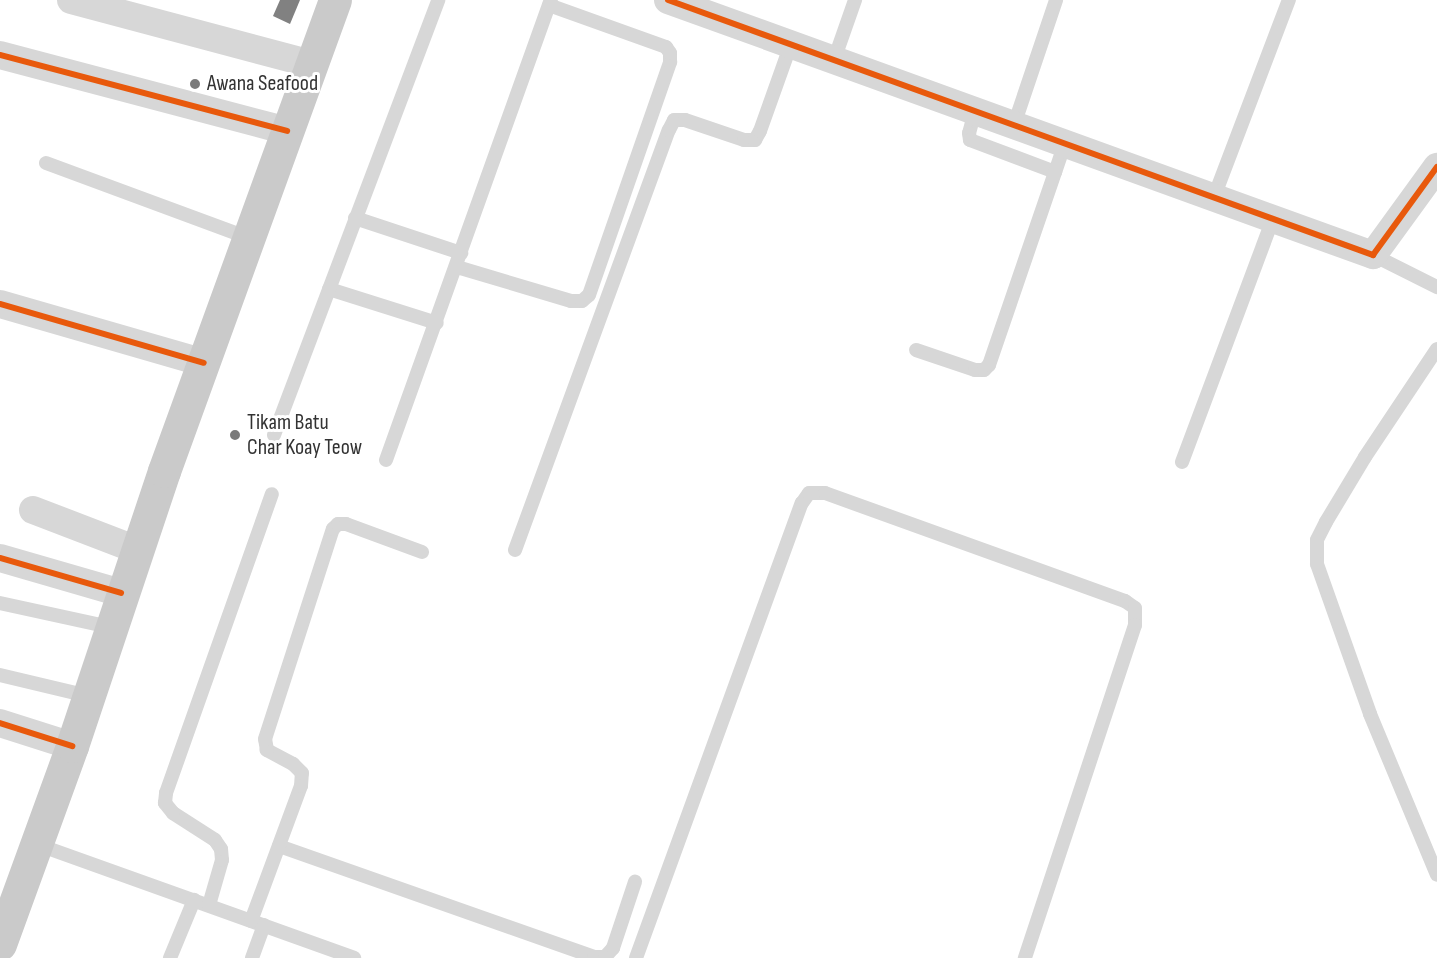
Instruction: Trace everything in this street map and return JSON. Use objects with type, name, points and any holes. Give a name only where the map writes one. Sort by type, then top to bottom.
[{"type":"main road","points":[[0,944],[72,746],[121,593],[335,0]]},
{"type":"street","points":[[71,0],[311,64]]},
{"type":"street","points":[[668,0],[1372,255],[1437,167]]},
{"type":"street","points":[[0,55],[287,131]]},
{"type":"street","points":[[0,304],[204,363]]},
{"type":"street","points":[[33,510],[137,550]]},
{"type":"street","points":[[0,558],[121,593]]},
{"type":"street","points":[[0,723],[72,746]]},
{"type":"lane","points":[[274,435],[438,0]]},
{"type":"lane","points":[[834,60],[855,0]]},
{"type":"lane","points":[[1014,125],[1056,0]]},
{"type":"lane","points":[[1214,197],[1289,0]]},
{"type":"lane","points":[[386,460],[437,323],[550,2],[666,47],[670,53],[670,62],[589,296],[582,301],[571,301],[457,267]]},
{"type":"lane","points":[[515,550],[674,120],[685,120],[744,140],[755,140],[791,45]]},
{"type":"lane","points":[[975,111],[969,133],[970,140],[1055,172]]},
{"type":"lane","points":[[916,350],[975,370],[984,370],[989,365],[1065,144]]},
{"type":"lane","points":[[46,163],[249,238]]},
{"type":"lane","points":[[355,218],[461,253]]},
{"type":"lane","points":[[1182,462],[1273,219]]},
{"type":"lane","points":[[1372,255],[1437,287]]},
{"type":"lane","points":[[329,289],[437,323]]},
{"type":"lane","points":[[1437,349],[1371,447],[1317,540],[1317,564],[1370,714],[1437,875]]},
{"type":"lane","points":[[636,958],[802,503],[809,493],[825,493],[1125,602],[1135,608],[1136,625],[1025,958]]},
{"type":"lane","points":[[209,905],[222,860],[220,849],[215,840],[173,813],[165,803],[166,793],[272,494]]},
{"type":"lane","points":[[252,958],[257,923],[279,846],[301,786],[302,773],[293,764],[267,750],[265,739],[333,529],[338,524],[346,524],[422,552]]},
{"type":"lane","points":[[0,603],[110,627]]},
{"type":"lane","points":[[0,675],[88,696]]},
{"type":"lane","points":[[36,843],[354,958]]},
{"type":"lane","points":[[279,846],[594,957],[605,957],[613,948],[635,882]]},
{"type":"lane","points":[[170,958],[194,900]]},
{"type":"building","points":[[280,0],[300,0],[290,24],[273,16]]},
{"type":"cycle path","points":[[668,0],[1373,255],[1437,167]]},
{"type":"cycle path","points":[[0,55],[287,131]]},
{"type":"cycle path","points":[[0,304],[204,363]]},
{"type":"cycle path","points":[[0,558],[121,593]]},
{"type":"cycle path","points":[[0,723],[72,746]]},
{"type":"place","name":"Awana Seafood","points":[[195,84]]},
{"type":"place","name":"Tikam Batu Char Koay Teow","points":[[235,435]]}]
